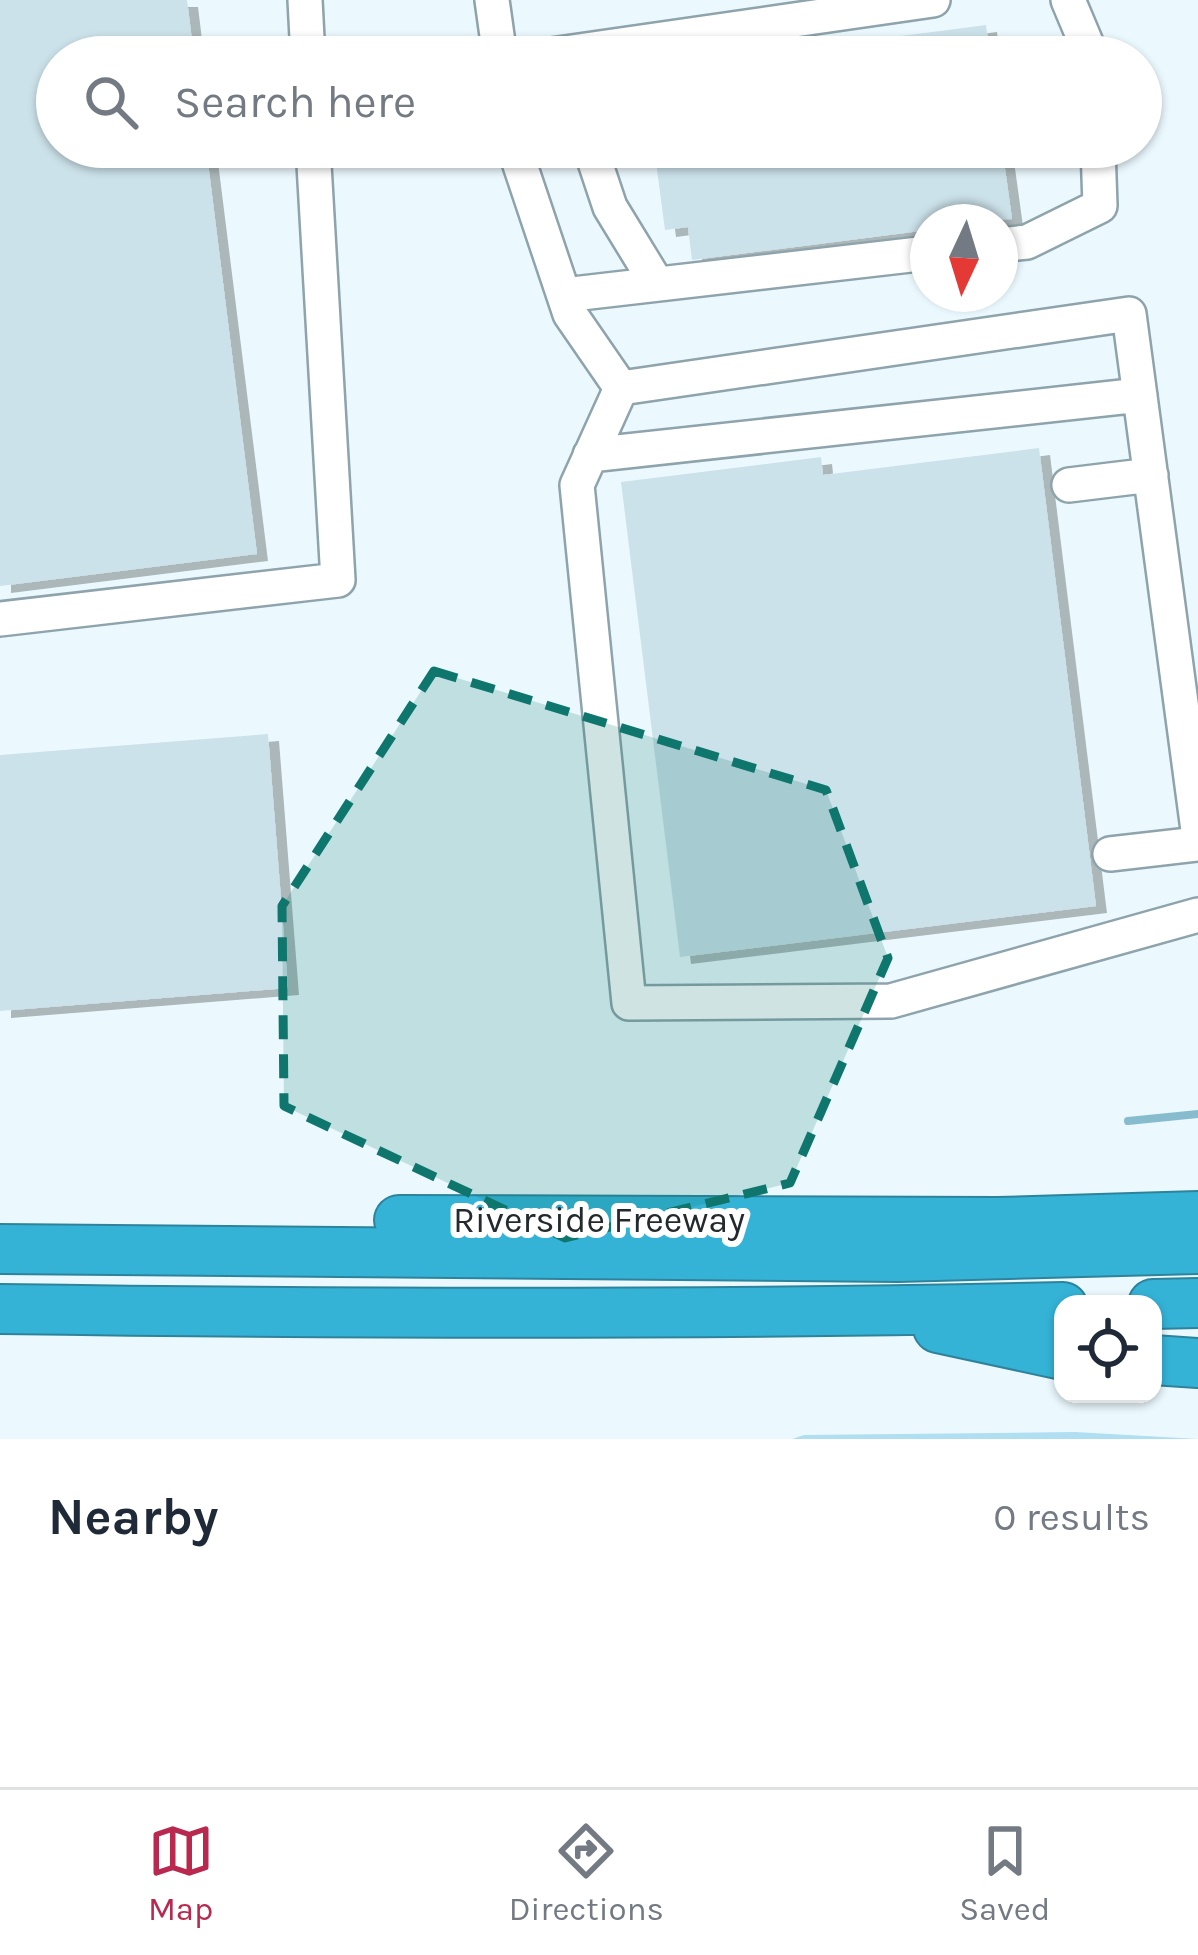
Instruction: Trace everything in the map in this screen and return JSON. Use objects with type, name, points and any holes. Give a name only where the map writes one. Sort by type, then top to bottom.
[{"type":"highway","points":[[998,1222],[1198,1202]]},
{"type":"highway","name":"Riverside Freeway","points":[[0,1218],[998,1222],[1198,1216]]},
{"type":"highway","points":[[0,1249],[898,1258],[1198,1250]]},
{"type":"highway","points":[[1162,1304],[1198,1304]]},
{"type":"highway","points":[[0,1310],[351,1314],[868,1312],[1054,1306]]},
{"type":"highway","points":[[868,1312],[1054,1353]]},
{"type":"highway","points":[[1162,1361],[1198,1363]]},
{"type":"street","points":[[305,0],[307,36]]},
{"type":"street","points":[[492,0],[497,36]]},
{"type":"street","points":[[699,36],[933,0]]},
{"type":"street","points":[[1068,0],[1083,36]]},
{"type":"street","points":[[0,619],[338,580],[315,168]]},
{"type":"street","points":[[521,168],[567,304],[621,388]]},
{"type":"street","points":[[597,168],[610,207],[657,284]]},
{"type":"street","points":[[1018,243],[1100,206],[1099,168]]},
{"type":"street","points":[[567,304],[657,284],[910,255]]},
{"type":"street","points":[[621,388],[1129,314],[1198,830]]},
{"type":"street","points":[[621,388],[577,485],[629,1004],[891,1001],[1198,915]]},
{"type":"street","points":[[590,455],[1140,395]]},
{"type":"street","points":[[1069,485],[1150,475]]},
{"type":"street","points":[[1110,854],[1198,844]]},
{"type":"highlighted area","points":[[434,671],[826,790],[888,958],[790,1183],[565,1238],[284,1106],[282,906]]},
{"type":"shaded area","points":[[1075,1432],[1198,1439],[792,1439],[804,1435]]},
{"type":"building","points":[[0,0],[187,0],[191,36],[36,36],[36,168],[209,168],[257,554],[0,586]]},
{"type":"building","points":[[986,25],[987,36],[901,36]]},
{"type":"building","points":[[657,168],[1005,168],[1010,204],[910,204],[910,232],[692,260],[688,227],[665,230]]},
{"type":"building","points":[[1039,448],[1096,906],[680,957],[621,482],[821,457],[823,475]]},
{"type":"building","points":[[268,734],[288,988],[0,1011],[0,755]]},
{"type":"waterway","points":[[1128,1121],[1198,1114]]}]
